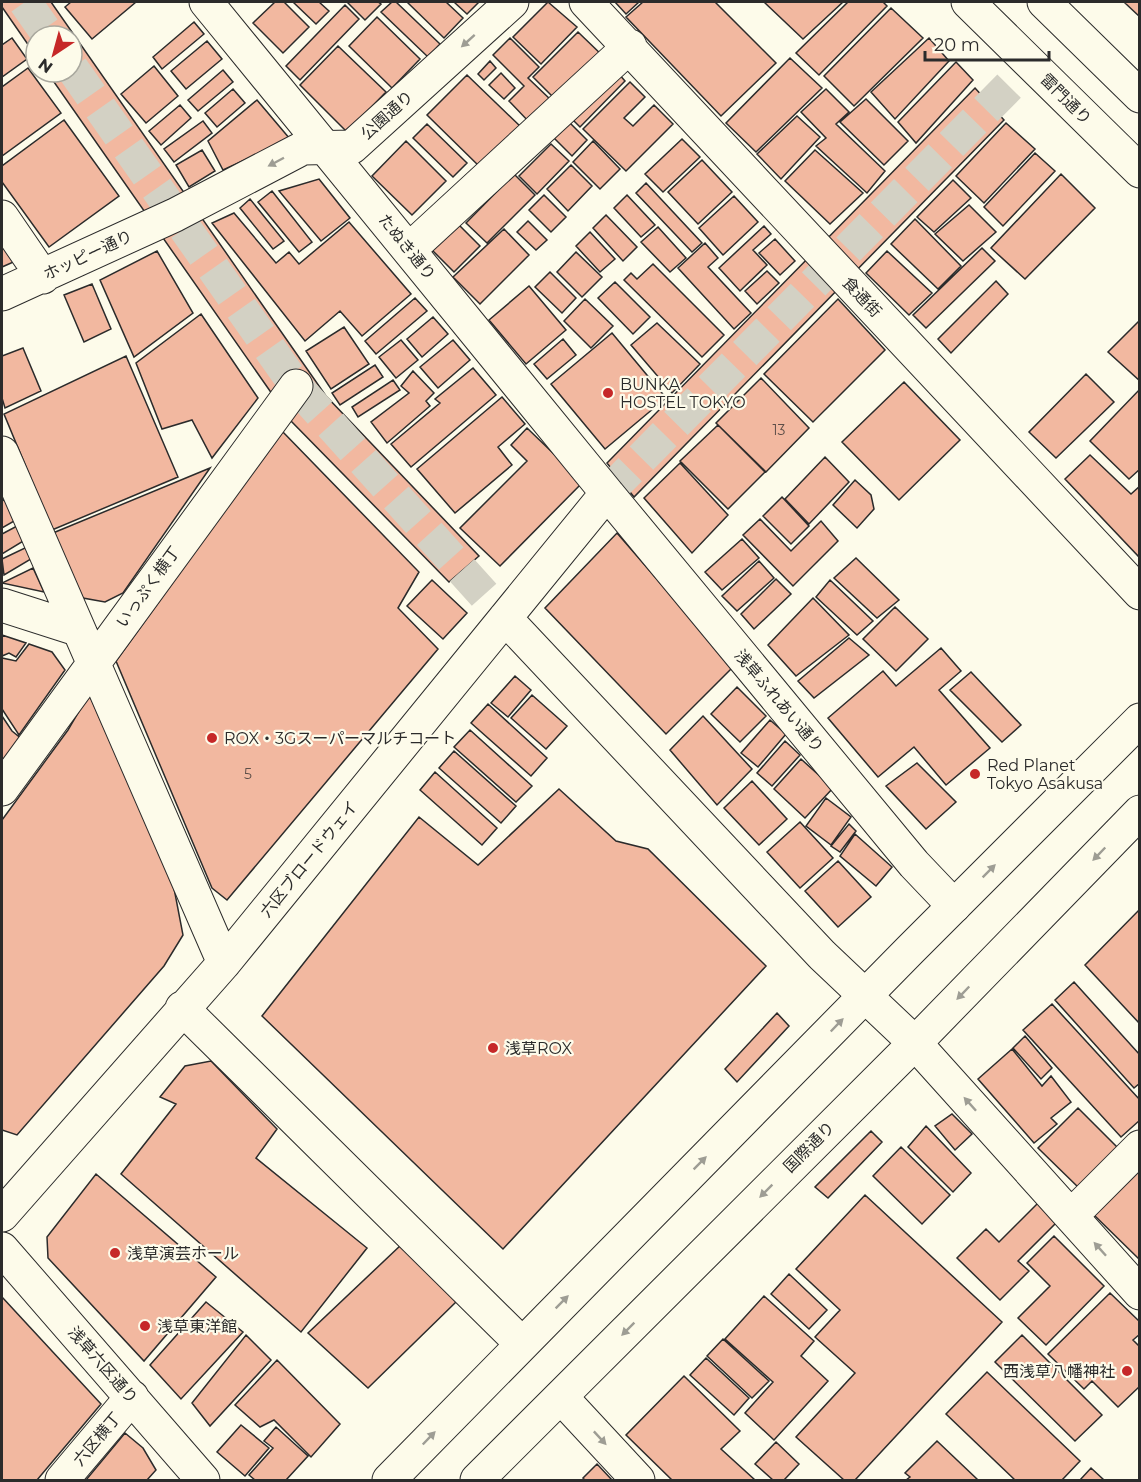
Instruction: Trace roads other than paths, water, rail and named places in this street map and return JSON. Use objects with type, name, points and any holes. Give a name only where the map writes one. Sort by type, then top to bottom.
[{"type":"street","name":"たぬき通り","points":[[206,2],[410,249],[607,494]]},
{"type":"street","name":"公園通り","points":[[175,215],[303,148],[352,147],[512,2]]},
{"type":"street","name":"食通街","points":[[586,2],[630,46],[1140,593]]},
{"type":"street","name":"雷門通り","points":[[968,2],[1134,155]]},
{"type":"street","points":[[1044,2],[1140,96]]},
{"type":"street","points":[[410,249],[630,46]]},
{"type":"street","name":"ホッピー通り","points":[[2,294],[175,215]]},
{"type":"street","points":[[2,217],[43,277]]},
{"type":"street","name":"いっぷく横丁","points":[[2,789],[296,386]]},
{"type":"street","points":[[2,453],[224,963]]},
{"type":"street","name":"六区ブロードウェイ","points":[[2,1215],[224,963],[607,494]]},
{"type":"street","name":"浅草ふれあい通り","points":[[607,494],[914,864],[954,906]]},
{"type":"street","points":[[2,605],[77,629]]},
{"type":"street","points":[[505,618],[822,955],[915,1043],[1140,1293]]},
{"type":"street","points":[[389,1480],[521,1343],[1140,720]]},
{"type":"street","name":"国際通り","points":[[477,1480],[915,1043],[1140,812]]},
{"type":"street","points":[[182,1008],[521,1343]]},
{"type":"street","points":[[1071,1216],[1140,1148]]},
{"type":"street","name":"浅草六区通り","points":[[2,1250],[203,1480]]},
{"type":"street","name":"六区横丁","points":[[62,1480],[132,1397]]},
{"type":"street","points":[[561,1397],[638,1480]]},
{"type":"tunnel","points":[[25,2],[41,24]]},
{"type":"tunnel","points":[[607,493],[1031,64]]},
{"type":"tunnel","points":[[83,84],[296,386],[505,618]]},
{"type":"place","name":"BUNKA HOSTEL TOKYO","points":[[608,393]]},
{"type":"place","name":"ROX・3Gスーパーマルチコート","points":[[212,738]]},
{"type":"place","name":"Red Planet Tokyo Asakusa","points":[[975,774]]},
{"type":"place","name":"浅草ROX","points":[[493,1048]]},
{"type":"place","name":"浅草演芸ホール","points":[[115,1253]]},
{"type":"place","name":"浅草東洋館","points":[[145,1326]]},
{"type":"place","name":"西浅草八幡神社","points":[[1127,1371]]}]
